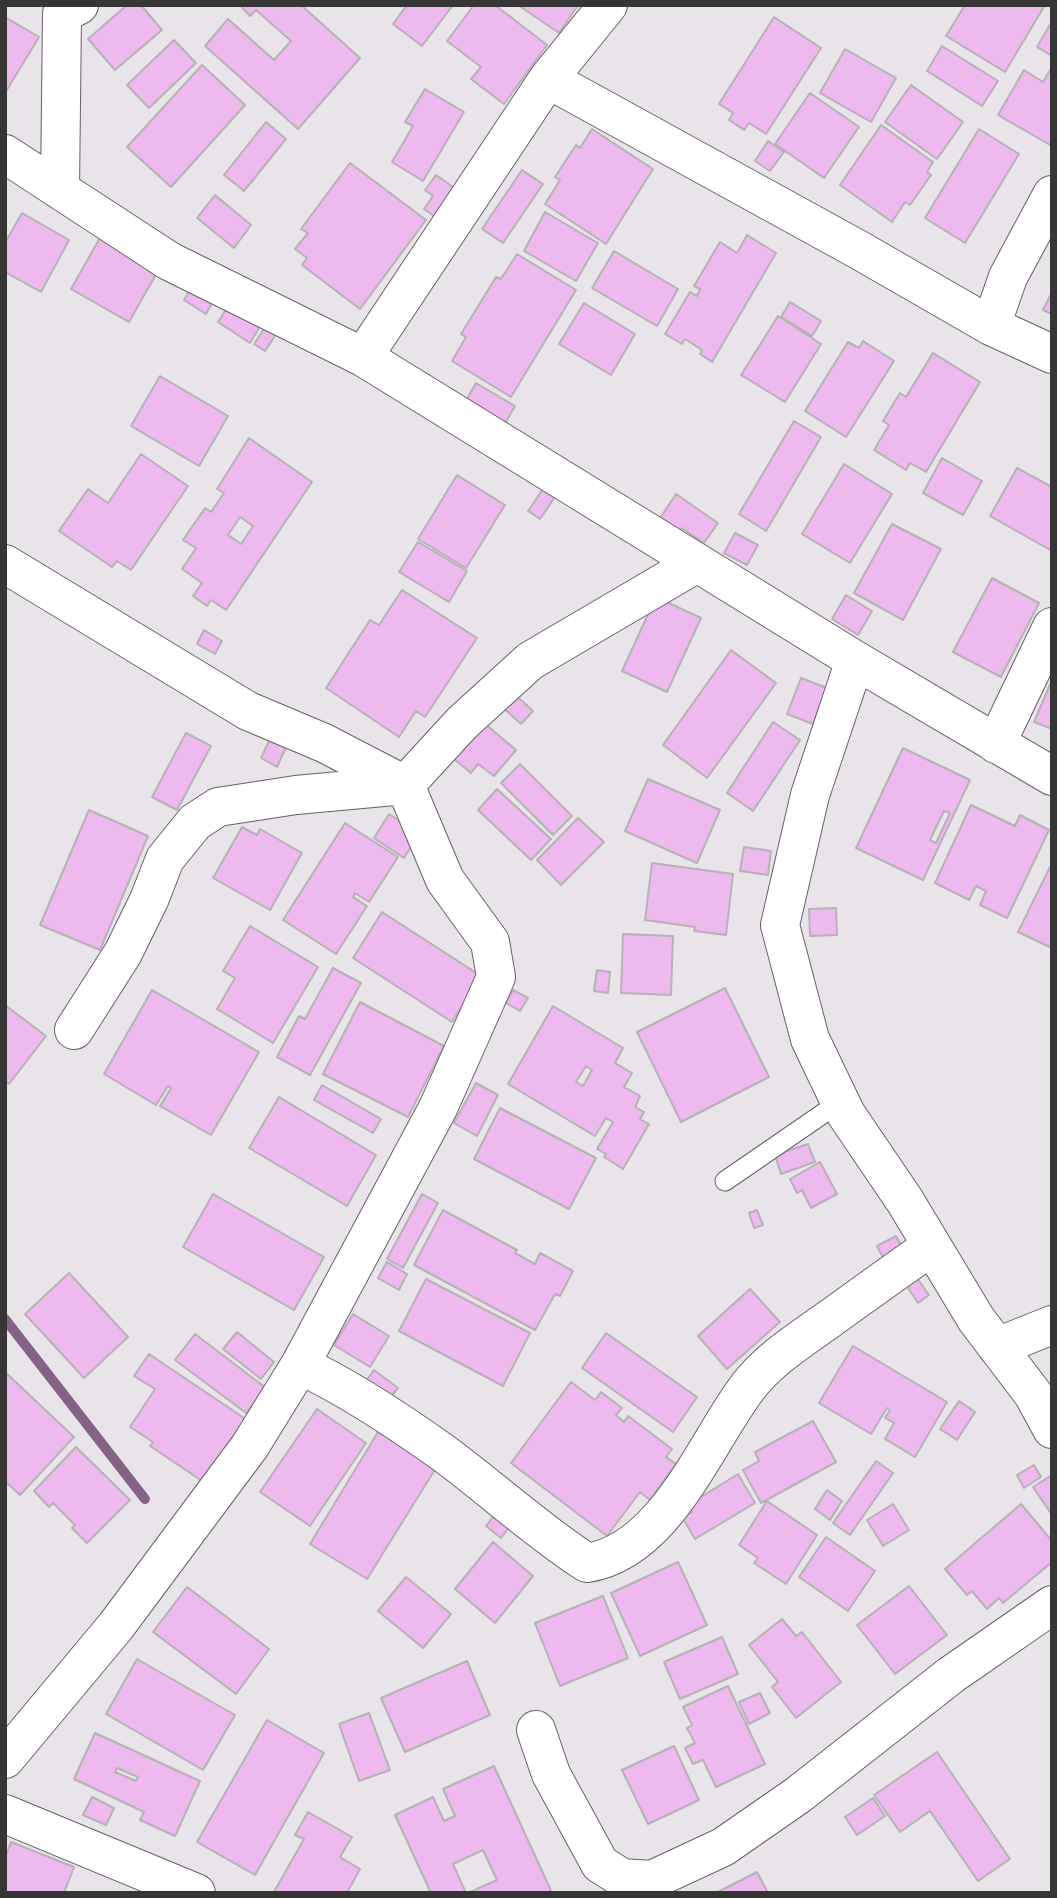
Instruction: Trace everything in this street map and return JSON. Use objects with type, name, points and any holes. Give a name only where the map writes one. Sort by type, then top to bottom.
[{"type":"street","points":[[60,190],[62,14],[79,5]]},
{"type":"street","points":[[363,357],[548,79],[608,5]]},
{"type":"street","points":[[548,79],[847,243],[991,326],[1052,354]]},
{"type":"street","points":[[5,154],[169,261],[363,357],[855,660],[1052,776]]},
{"type":"street","points":[[991,326],[1008,277],[1052,195]]},
{"type":"street","points":[[74,1030],[123,953],[149,900],[165,859],[195,822],[218,807],[296,795],[405,785],[462,723],[530,661],[697,563]]},
{"type":"street","points":[[5,564],[248,711],[324,743],[405,785],[445,880],[490,942],[496,977],[438,1108],[300,1365],[250,1446],[124,1615],[5,1759]]},
{"type":"street","points":[[996,744],[1052,626]]},
{"type":"street","points":[[855,660],[810,795],[780,925],[810,1039],[840,1102],[976,1319],[1033,1394],[1052,1429]]},
{"type":"street","points":[[300,1365],[334,1381],[441,1452],[554,1541],[587,1563],[596,1562],[634,1543],[676,1501],[748,1387],[787,1349],[932,1246]]},
{"type":"street","points":[[997,1347],[1052,1325]]},
{"type":"street","points":[[536,1730],[551,1774],[600,1864],[619,1885],[652,1880],[723,1847],[798,1795],[951,1675],[1052,1605]]},
{"type":"street","points":[[5,1814],[196,1893]]},
{"type":"lane","points":[[725,1181],[840,1102]]},
{"type":"building","points":[[127,5],[141,5],[162,30],[115,70],[88,39]]},
{"type":"building","points":[[240,5],[301,5],[360,58],[298,129],[205,46],[228,19],[274,60],[291,41],[256,10],[250,16]]},
{"type":"building","points":[[407,5],[453,5],[422,46],[393,24]]},
{"type":"building","points":[[474,5],[495,5],[547,45],[504,104],[471,79],[481,67],[447,41]]},
{"type":"building","points":[[518,5],[578,5],[559,33]]},
{"type":"building","points":[[965,5],[1045,5],[1005,72],[946,36]]},
{"type":"building","points":[[5,17],[39,37],[5,93]]},
{"type":"building","points":[[774,17],[821,48],[766,134],[749,123],[744,130],[729,120],[733,113],[719,104]]},
{"type":"building","points":[[1052,21],[1052,56],[1037,47]]},
{"type":"building","points":[[174,40],[196,63],[149,108],[127,85]]},
{"type":"building","points":[[942,46],[998,81],[982,106],[927,71]]},
{"type":"building","points":[[845,49],[896,78],[871,122],[820,93]]},
{"type":"building","points":[[202,65],[245,105],[171,187],[127,147]]},
{"type":"building","points":[[1052,67],[1050,145],[998,115],[1024,70],[1043,82]]},
{"type":"building","points":[[911,85],[963,122],[937,159],[885,122]]},
{"type":"building","points":[[425,89],[464,112],[423,181],[392,162],[413,126],[405,122]]},
{"type":"building","points":[[810,93],[859,127],[824,178],[775,144]]},
{"type":"building","points":[[266,122],[286,139],[244,191],[224,175]]},
{"type":"building","points":[[881,125],[933,162],[927,172],[931,175],[910,205],[905,202],[892,222],[840,185]]},
{"type":"building","points":[[592,129],[653,169],[606,244],[545,204],[560,180],[555,177],[576,145],[580,148]]},
{"type":"building","points":[[979,129],[1019,154],[965,243],[925,218]]},
{"type":"building","points":[[768,141],[784,152],[770,171],[755,161]]},
{"type":"building","points":[[350,163],[426,220],[360,309],[302,265],[307,258],[295,249],[308,233],[301,229]]},
{"type":"building","points":[[522,170],[543,184],[503,243],[482,229]]},
{"type":"building","points":[[436,175],[460,192],[441,221],[424,209],[433,196],[425,190]]},
{"type":"building","points":[[215,195],[251,225],[234,248],[197,218]]},
{"type":"building","points":[[545,212],[598,243],[576,281],[524,251]]},
{"type":"building","points":[[22,213],[69,240],[41,292],[5,272],[5,243]]},
{"type":"building","points":[[747,235],[776,253],[712,362],[700,354],[702,350],[685,339],[682,344],[665,334],[690,292],[697,296],[700,289],[694,286],[720,242],[737,253]]},
{"type":"building","points":[[101,236],[159,269],[129,322],[71,289]]},
{"type":"building","points":[[614,251],[678,289],[657,326],[592,288]]},
{"type":"building","points":[[517,254],[576,290],[511,397],[452,361],[466,337],[461,334],[496,277],[501,279]]},
{"type":"building","points":[[196,279],[218,293],[206,314],[184,300]]},
{"type":"building","points":[[1052,292],[1052,314],[1043,310]]},
{"type":"building","points":[[790,302],[821,321],[812,336],[781,317]]},
{"type":"building","points":[[230,303],[262,323],[250,343],[218,322]]},
{"type":"building","points":[[584,303],[635,334],[611,375],[559,344]]},
{"type":"building","points":[[778,316],[821,344],[785,402],[741,375]]},
{"type":"building","points":[[266,326],[277,333],[265,351],[254,344]]},
{"type":"building","points":[[863,341],[894,361],[846,437],[805,411],[848,342],[859,348]]},
{"type":"building","points":[[933,353],[980,382],[926,472],[910,463],[906,470],[874,450],[889,425],[883,421],[900,393],[906,397]]},
{"type":"building","points":[[160,376],[228,416],[199,466],[131,426]]},
{"type":"building","points":[[476,383],[515,406],[504,425],[465,402]]},
{"type":"building","points":[[794,421],[821,437],[766,531],[739,514]]},
{"type":"building","points":[[249,438],[312,482],[226,610],[211,600],[207,606],[193,596],[202,583],[182,569],[196,548],[183,540],[205,508],[211,512],[224,493],[217,489]],"holes":[[[240,517],[253,526],[241,544],[228,535]]]},
{"type":"building","points":[[141,454],[188,486],[131,570],[117,561],[112,567],[59,531],[88,489],[108,503]]},
{"type":"building","points":[[942,458],[982,481],[963,515],[923,493]]},
{"type":"building","points":[[844,464],[892,494],[850,563],[802,534]]},
{"type":"building","points":[[1017,468],[1052,487],[1052,551],[990,516]]},
{"type":"building","points":[[457,475],[505,505],[466,568],[418,539]]},
{"type":"building","points":[[543,489],[555,497],[540,519],[528,511]]},
{"type":"building","points":[[676,494],[718,523],[704,543],[682,528],[680,531],[660,518]]},
{"type":"building","points":[[892,524],[941,549],[903,620],[854,593]]},
{"type":"building","points":[[735,533],[758,545],[747,565],[724,553]]},
{"type":"building","points":[[418,542],[467,571],[449,602],[399,572]]},
{"type":"building","points":[[992,578],[1039,603],[1001,677],[953,652]]},
{"type":"building","points":[[402,590],[477,638],[425,717],[416,711],[399,737],[326,688],[370,620],[379,625]]},
{"type":"building","points":[[846,595],[872,611],[858,635],[832,619]]},
{"type":"building","points":[[656,597],[701,618],[667,692],[622,671]]},
{"type":"building","points":[[204,630],[222,641],[215,654],[197,644]]},
{"type":"building","points":[[731,650],[776,683],[707,778],[663,745]]},
{"type":"building","points":[[801,678],[827,688],[813,724],[787,714]]},
{"type":"building","points":[[1052,680],[1052,729],[1034,722]]},
{"type":"building","points":[[510,690],[533,711],[521,724],[499,704]]},
{"type":"building","points":[[477,717],[516,750],[494,776],[478,764],[471,773],[454,759]]},
{"type":"building","points":[[773,722],[800,740],[753,811],[727,793]]},
{"type":"building","points":[[186,733],[211,746],[177,810],[152,797]]},
{"type":"building","points":[[272,735],[288,743],[277,767],[261,758]]},
{"type":"building","points":[[903,748],[970,780],[923,880],[856,848]],"holes":[[[944,811],[950,813],[936,843],[930,840]]]},
{"type":"building","points":[[520,764],[572,816],[553,835],[501,783]]},
{"type":"building","points":[[648,779],[720,810],[697,863],[625,831]]},
{"type":"building","points":[[497,789],[551,839],[531,860],[478,810]]},
{"type":"building","points":[[971,805],[1015,826],[1020,815],[1049,830],[1007,918],[980,905],[986,891],[976,886],[969,900],[935,883]]},
{"type":"building","points":[[89,810],[148,836],[100,950],[40,925]]},
{"type":"building","points":[[389,814],[419,834],[404,858],[374,838]]},
{"type":"building","points":[[578,818],[604,842],[561,885],[537,860]]},
{"type":"building","points":[[345,823],[398,857],[369,902],[355,893],[353,897],[367,906],[336,954],[283,920]]},
{"type":"building","points":[[242,827],[257,835],[260,829],[302,853],[270,910],[213,878]]},
{"type":"building","points":[[744,847],[771,851],[768,875],[740,871]]},
{"type":"building","points":[[652,863],[733,874],[726,935],[694,931],[695,927],[645,920]]},
{"type":"building","points":[[1052,863],[1052,948],[1018,932]]},
{"type":"building","points":[[836,908],[837,935],[810,936],[809,909]]},
{"type":"building","points":[[382,912],[481,976],[452,1022],[353,958]]},
{"type":"building","points":[[250,926],[318,967],[273,1043],[217,1009],[235,978],[223,971]]},
{"type":"building","points":[[623,934],[673,936],[671,995],[621,993]]},
{"type":"building","points":[[333,968],[361,983],[310,1075],[277,1057],[299,1016],[305,1019]]},
{"type":"building","points":[[597,970],[610,972],[608,993],[594,991]]},
{"type":"building","points":[[725,988],[769,1077],[681,1122],[637,1032]]},
{"type":"building","points":[[152,990],[259,1052],[211,1135],[160,1106],[171,1088],[168,1086],[156,1105],[104,1074]]},
{"type":"building","points":[[513,990],[528,998],[520,1011],[506,1003]]},
{"type":"building","points":[[360,1002],[444,1046],[408,1117],[323,1074]]},
{"type":"building","points":[[5,1005],[46,1036],[9,1084],[5,1081]]},
{"type":"building","points":[[553,1006],[623,1048],[615,1063],[632,1073],[624,1087],[640,1096],[635,1107],[644,1112],[640,1119],[649,1124],[623,1169],[597,1149],[613,1122],[606,1118],[595,1136],[508,1084]],"holes":[[[586,1066],[592,1070],[583,1086],[576,1082]]]},
{"type":"building","points":[[476,1083],[498,1095],[477,1136],[454,1123]]},
{"type":"building","points":[[322,1085],[381,1119],[373,1133],[314,1100]]},
{"type":"building","points":[[279,1097],[376,1155],[347,1206],[249,1148]]},
{"type":"building","points":[[500,1108],[596,1158],[569,1209],[474,1159]]},
{"type":"building","points":[[808,1144],[815,1162],[781,1174],[775,1155]]},
{"type":"building","points":[[820,1162],[837,1194],[811,1208],[802,1190],[797,1193],[790,1179]]},
{"type":"building","points":[[213,1194],[324,1257],[294,1310],[183,1247]]},
{"type":"building","points":[[422,1194],[438,1203],[403,1268],[387,1259]]},
{"type":"building","points":[[443,1210],[517,1250],[515,1253],[535,1264],[540,1253],[573,1271],[560,1296],[555,1294],[535,1330],[414,1265]]},
{"type":"building","points":[[757,1210],[763,1225],[754,1228],[749,1213]]},
{"type":"building","points":[[896,1236],[904,1250],[885,1261],[877,1246]]},
{"type":"building","points":[[387,1262],[407,1274],[399,1290],[378,1278]]},
{"type":"building","points":[[69,1273],[128,1337],[84,1378],[25,1314]]},
{"type":"building","points":[[915,1275],[929,1295],[918,1303],[904,1282]]},
{"type":"building","points":[[426,1279],[530,1333],[503,1386],[399,1331]]},
{"type":"building","points":[[750,1289],[780,1322],[727,1369],[698,1336]]},
{"type":"building","points":[[353,1314],[389,1336],[370,1367],[334,1345]]},
{"type":"building","points":[[237,1332],[274,1362],[261,1379],[223,1349]]},
{"type":"building","points":[[606,1333],[697,1397],[673,1432],[582,1368]]},
{"type":"building","points":[[195,1334],[266,1388],[246,1413],[175,1360]]},
{"type":"building","points":[[853,1346],[947,1402],[915,1457],[885,1439],[894,1423],[885,1418],[890,1410],[887,1408],[871,1434],[819,1403]]},
{"type":"building","points":[[149,1354],[253,1424],[211,1487],[150,1446],[153,1442],[130,1427],[155,1389],[134,1376]]},
{"type":"building","points":[[374,1370],[398,1388],[385,1404],[362,1386]]},
{"type":"building","points":[[5,1372],[74,1437],[20,1495],[5,1481]]},
{"type":"building","points":[[571,1382],[595,1400],[601,1392],[622,1408],[616,1415],[624,1422],[628,1416],[672,1449],[666,1457],[676,1464],[650,1500],[640,1492],[607,1536],[511,1463]]},
{"type":"building","points":[[959,1401],[975,1412],[957,1440],[940,1429]]},
{"type":"building","points":[[317,1409],[366,1443],[310,1526],[260,1492]]},
{"type":"building","points":[[813,1421],[836,1462],[761,1503],[743,1470],[759,1461],[755,1452]]},
{"type":"building","points":[[378,1432],[436,1468],[367,1579],[310,1544]]},
{"type":"building","points":[[76,1447],[130,1500],[87,1543],[72,1528],[75,1525],[53,1503],[49,1507],[34,1491]]},
{"type":"building","points":[[876,1461],[893,1473],[850,1535],[833,1523]]},
{"type":"building","points":[[1034,1465],[1041,1477],[1024,1488],[1017,1475]]},
{"type":"building","points":[[738,1474],[755,1503],[695,1539],[682,1517],[692,1512],[688,1505]]},
{"type":"building","points":[[1052,1475],[1052,1515],[1033,1487]]},
{"type":"building","points":[[827,1490],[842,1501],[830,1520],[815,1509]]},
{"type":"building","points":[[767,1501],[817,1535],[786,1584],[754,1563],[758,1558],[739,1545]]},
{"type":"building","points":[[893,1504],[909,1530],[883,1546],[867,1520]]},
{"type":"building","points":[[1021,1504],[1052,1541],[1052,1562],[1003,1603],[999,1598],[987,1609],[972,1591],[967,1595],[945,1569]]},
{"type":"building","points":[[499,1509],[514,1521],[501,1538],[486,1526]]},
{"type":"building","points":[[826,1537],[875,1571],[848,1611],[799,1577]]},
{"type":"building","points":[[493,1542],[533,1576],[495,1623],[455,1589]]},
{"type":"building","points":[[678,1562],[707,1625],[640,1656],[611,1593]]},
{"type":"building","points":[[406,1577],[451,1614],[423,1648],[378,1611]]},
{"type":"building","points":[[909,1586],[947,1635],[895,1674],[857,1625]]},
{"type":"building","points":[[187,1587],[269,1649],[236,1694],[153,1632]]},
{"type":"building","points":[[603,1596],[628,1658],[560,1686],[535,1623]]},
{"type":"building","points":[[782,1619],[796,1636],[802,1632],[841,1682],[796,1718],[772,1687],[778,1682],[749,1645]]},
{"type":"building","points":[[722,1637],[738,1674],[680,1699],[664,1662]]},
{"type":"building","points":[[137,1659],[235,1715],[203,1770],[106,1714]]},
{"type":"building","points":[[467,1661],[490,1715],[405,1752],[381,1698]]},
{"type":"building","points":[[728,1686],[765,1764],[716,1787],[703,1760],[693,1764],[685,1748],[695,1743],[687,1728],[692,1725],[683,1707]]},
{"type":"building","points":[[760,1693],[770,1713],[749,1724],[739,1702]]},
{"type":"building","points":[[369,1713],[390,1770],[359,1781],[339,1724]]},
{"type":"building","points":[[267,1720],[324,1753],[255,1875],[197,1842]]},
{"type":"building","points":[[95,1733],[200,1781],[175,1836],[140,1820],[144,1812],[74,1779]],"holes":[[[117,1768],[138,1777],[136,1781],[115,1772]]]},
{"type":"building","points":[[674,1746],[699,1800],[648,1824],[622,1770]]},
{"type":"building","points":[[937,1752],[1010,1859],[978,1881],[930,1811],[900,1832],[874,1795]]},
{"type":"building","points":[[494,1766],[552,1893],[468,1893],[497,1880],[483,1850],[453,1864],[466,1893],[431,1893],[395,1815],[433,1797],[444,1821],[455,1816],[443,1789]]},
{"type":"building","points":[[92,1797],[114,1808],[106,1825],[83,1815]]},
{"type":"building","points":[[873,1798],[885,1816],[857,1835],[845,1817]]},
{"type":"building","points":[[308,1812],[352,1837],[340,1857],[360,1869],[347,1893],[274,1892],[304,1839],[295,1835]]},
{"type":"building","points":[[11,1842],[74,1867],[64,1893],[5,1893],[5,1858]]},
{"type":"building","points":[[757,1872],[768,1893],[716,1893]]},
{"type":"waterway","points":[[5,1319],[145,1499]]}]
